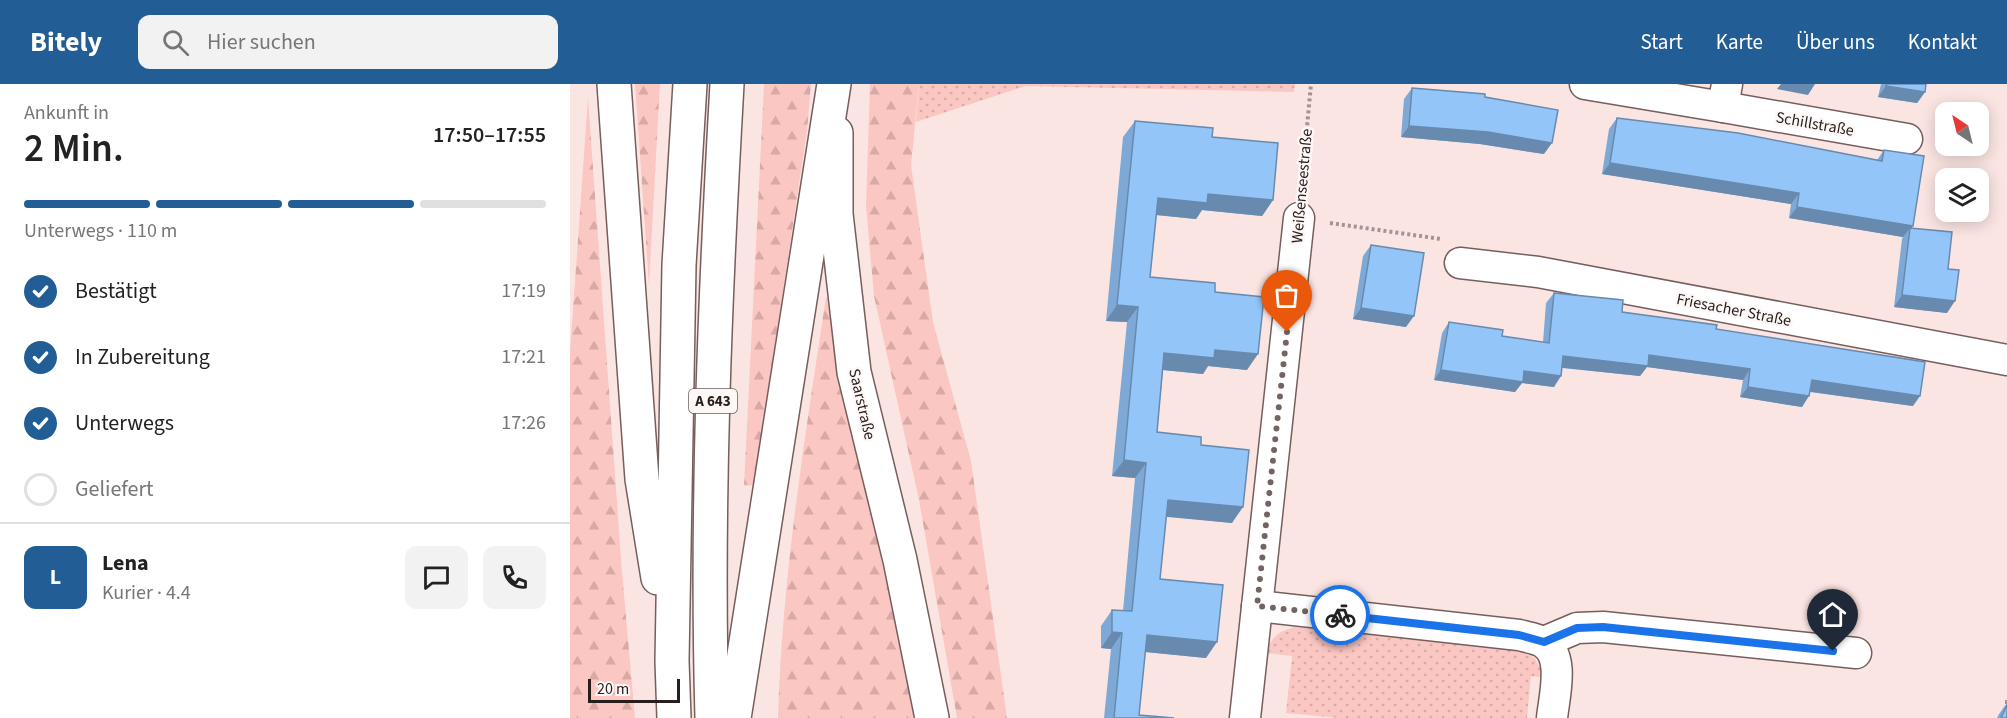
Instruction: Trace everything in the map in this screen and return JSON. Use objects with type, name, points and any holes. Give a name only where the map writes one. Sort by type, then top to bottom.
[{"type":"main road","points":[[614,84],[642,479],[672,661]]},
{"type":"main road","name":"A 643","points":[[674,718],[672,661],[680,265],[690,84]]},
{"type":"main road","name":"A 643","points":[[712,718],[711,476],[717,263],[727,84]]},
{"type":"main road","points":[[734,718],[836,84]]},
{"type":"main road","name":"Saarstraße","points":[[836,84],[836,214],[854,372],[902,571],[932,718]]},
{"type":"street","name":"Schillstraße","points":[[1585,84],[1725,95],[1907,139]]},
{"type":"street","name":"Weißenseestraße","points":[[1245,718],[1299,218]]},
{"type":"street","name":"Friesacher Straße","points":[[1460,263],[1538,272],[2007,360]]},
{"type":"street","points":[[1257,606],[1519,635],[1544,642],[1552,653],[1556,665],[1552,718]]},
{"type":"street","points":[[1544,642],[1577,628],[1603,627],[1856,653]]},
{"type":"path","name":"Weißenseestraße","points":[[1299,218],[1311,84]]},
{"type":"path","points":[[1299,218],[1442,239],[1460,263]]},
{"type":"green space","points":[[635,84],[660,84],[649,285]]},
{"type":"green space","points":[[764,84],[811,84],[807,131],[754,485],[744,486]]},
{"type":"green space","points":[[870,84],[919,84],[911,165],[933,322],[971,461],[1007,718],[957,718],[919,500],[874,296],[866,206]]},
{"type":"green space","points":[[919,84],[1295,84],[1294,92],[1026,86],[916,122]]},
{"type":"green space","points":[[588,98],[622,572],[635,718],[570,718],[570,352]]},
{"type":"green space","points":[[826,297],[832,300],[918,718],[778,718],[789,559]]},
{"type":"green space","points":[[1296,627],[1518,650],[1535,658],[1545,678],[1531,676],[1527,718],[1340,718],[1286,713],[1292,656],[1265,653],[1277,635]]},
{"type":"building","points":[[1887,84],[1926,84],[1925,92],[1886,86]]},
{"type":"building","points":[[1412,88],[1485,94],[1485,97],[1558,110],[1552,143],[1488,132],[1409,126]]},
{"type":"building","points":[[1617,118],[1738,133],[1882,161],[1884,150],[1924,156],[1913,226],[1797,207],[1799,193],[1610,163]]},
{"type":"building","points":[[1135,121],[1213,128],[1212,137],[1278,143],[1273,200],[1208,194],[1207,203],[1158,198],[1150,277],[1215,283],[1215,292],[1264,297],[1258,354],[1215,350],[1214,358],[1164,353],[1157,432],[1201,437],[1201,445],[1249,450],[1243,507],[1168,500],[1160,579],[1223,585],[1217,642],[1147,635],[1139,715],[1174,718],[1114,718],[1122,633],[1112,632],[1112,610],[1132,611],[1146,463],[1124,460],[1138,307],[1117,305]]},
{"type":"building","points":[[1910,228],[1952,232],[1948,269],[1959,270],[1955,301],[1902,295]]},
{"type":"building","points":[[1371,245],[1424,253],[1414,316],[1361,308]]},
{"type":"building","points":[[1554,293],[1623,300],[1622,312],[1717,325],[1716,329],[1925,362],[1920,396],[1812,380],[1809,396],[1748,387],[1750,369],[1649,355],[1648,366],[1563,356],[1561,376],[1524,371],[1523,382],[1441,370],[1449,322],[1503,330],[1502,336],[1549,343]]},
{"type":"building","points":[[2007,705],[2007,718],[2001,718]]},
{"type":"way so far","points":[[1287,332],[1257,606],[1340,615]]},
{"type":"route","points":[[1340,615],[1519,635],[1544,642],[1560,633],[1577,628],[1603,627],[1833,651]]}]
